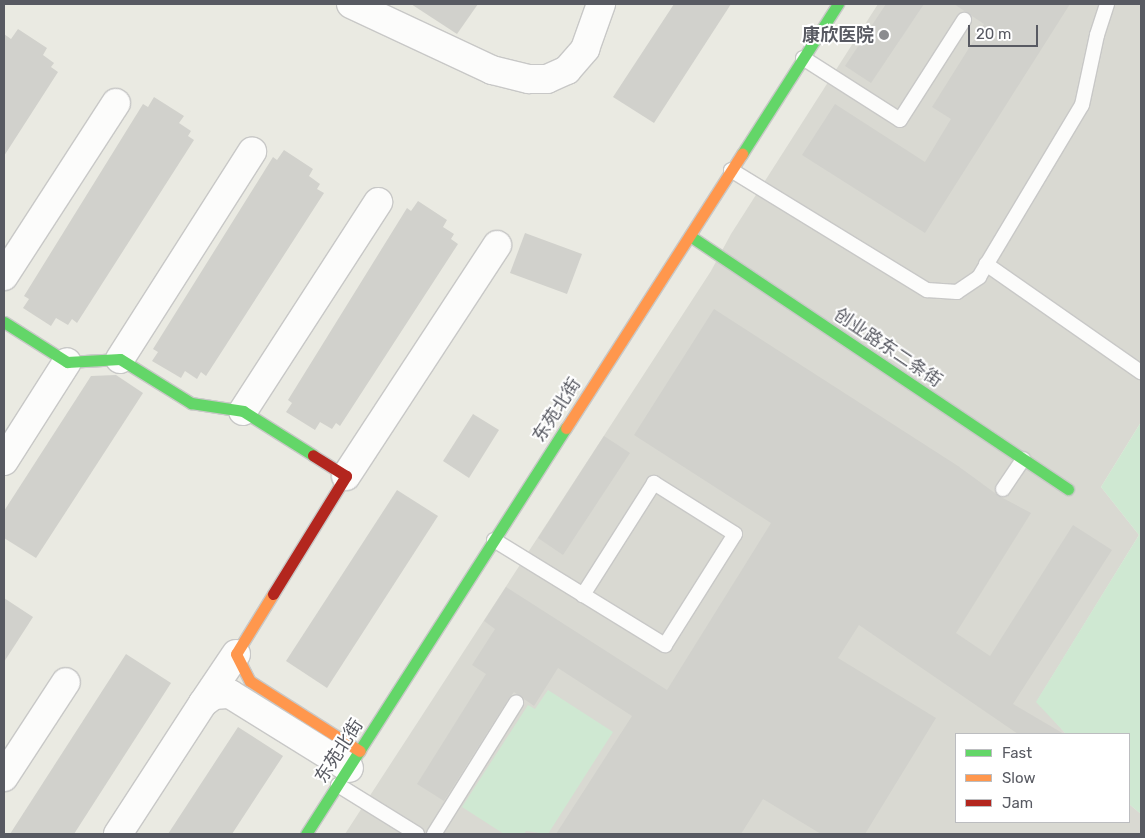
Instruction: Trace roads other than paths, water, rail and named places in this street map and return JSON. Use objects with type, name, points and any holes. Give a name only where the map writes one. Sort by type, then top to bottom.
[{"type":"street","points":[[354,4],[492,70],[516,77],[547,79],[567,70],[585,49],[601,4]]},
{"type":"street","name":"东苑北街","points":[[306,834],[838,4]]},
{"type":"street","points":[[4,276],[116,103]]},
{"type":"street","points":[[120,359],[252,152]]},
{"type":"street","points":[[243,411],[378,202]]},
{"type":"street","name":"创业路东二条街","points":[[690,236],[1068,489]]},
{"type":"street","points":[[118,834],[236,654],[346,476],[497,245]]},
{"type":"street","points":[[4,322],[67,362],[120,359],[191,403],[243,411],[346,476]]},
{"type":"street","points":[[4,461],[67,362]]},
{"type":"street","points":[[236,654],[250,681],[349,768]]},
{"type":"street","points":[[4,777],[66,682]]},
{"type":"street","points":[[203,704],[214,695],[230,694],[349,768]]},
{"type":"lane","points":[[731,170],[927,290],[956,292],[970,286],[986,264],[1082,105],[1097,35],[1107,4]]},
{"type":"lane","points":[[803,58],[900,120],[964,20]]},
{"type":"lane","points":[[986,264],[1141,372]]},
{"type":"lane","points":[[1004,489],[1023,459]]},
{"type":"lane","points":[[494,540],[583,595],[665,645],[736,534],[654,483],[583,595]]},
{"type":"lane","points":[[434,834],[516,703]]},
{"type":"lane","points":[[349,768],[417,834]]},
{"type":"place","name":"康欣医院","points":[[884,35]]}]
